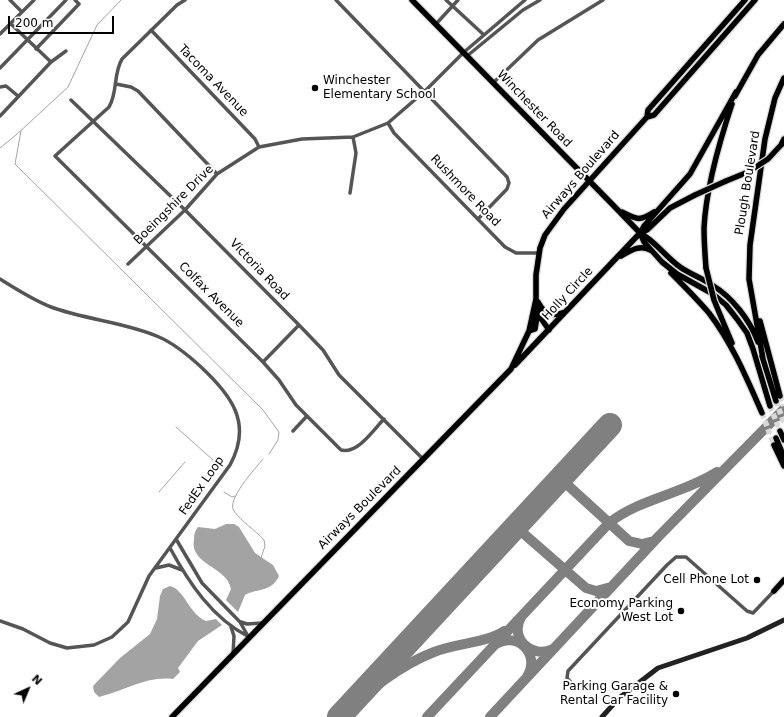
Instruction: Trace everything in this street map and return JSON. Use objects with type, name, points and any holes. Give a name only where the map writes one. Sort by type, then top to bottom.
[{"type":"main road","name":"Winchester Road","points":[[412,0],[617,209],[640,234],[651,252],[677,274],[713,294],[736,319],[747,333],[770,406]]},
{"type":"main road","name":"Airways Boulevard","points":[[647,117],[648,110],[745,0]]},
{"type":"main road","name":"Airways Boulevard","points":[[549,330],[538,310],[536,298],[536,275],[539,253],[545,235],[553,222],[647,117],[654,115],[755,0]]},
{"type":"main road","points":[[640,234],[644,226],[671,198],[690,174],[758,55],[784,24]]},
{"type":"main road","name":"Plough Boulevard","points":[[751,294],[749,279],[750,245],[757,192],[768,125],[775,98],[784,78]]},
{"type":"main road","points":[[736,92],[724,127],[708,194],[704,227],[706,268],[720,317],[762,414]]},
{"type":"main road","points":[[640,234],[647,230],[670,208],[695,195],[748,172],[768,159],[783,142]]},
{"type":"main road","points":[[617,209],[638,219],[644,218],[671,198]]},
{"type":"main road","name":"Winchester Road","points":[[640,234],[648,237],[681,268],[713,285],[729,299],[751,328],[763,359],[776,401]]},
{"type":"main road","name":"Holly Circle","points":[[511,369],[640,234]]},
{"type":"main road","points":[[614,261],[639,248],[646,248],[651,252]]},
{"type":"main road","points":[[662,262],[709,314],[743,369]]},
{"type":"main road","points":[[751,294],[763,359]]},
{"type":"main road","points":[[751,294],[757,309],[780,396]]},
{"type":"main road","name":"Airways Boulevard","points":[[172,717],[511,369],[529,331],[536,298]]},
{"type":"main road","points":[[536,298],[541,308],[551,315],[567,311]]},
{"type":"main road","points":[[529,331],[535,328],[538,310]]},
{"type":"main road","points":[[780,431],[784,440]]},
{"type":"main road","points":[[776,438],[784,457]]},
{"type":"main road","points":[[774,445],[784,466]]},
{"type":"main road","points":[[774,591],[784,580]]},
{"type":"main road","points":[[774,591],[784,585]]},
{"type":"main road","points":[[772,626],[784,615]]},
{"type":"main road","points":[[602,717],[628,690],[658,668],[745,639],[784,620]]},
{"type":"street","points":[[10,0],[22,12]]},
{"type":"street","points":[[0,34],[34,0]]},
{"type":"street","points":[[0,68],[66,0]]},
{"type":"street","points":[[36,49],[79,4],[75,0]]},
{"type":"street","points":[[93,121],[109,108],[114,97],[118,65],[122,59],[150,30],[177,5],[185,0]]},
{"type":"street","points":[[336,0],[509,180],[508,189],[478,219]]},
{"type":"street","points":[[446,0],[484,34]]},
{"type":"street","points":[[436,24],[458,0]]},
{"type":"street","points":[[465,55],[484,34],[525,0]]},
{"type":"street","points":[[465,55],[523,10],[540,0]]},
{"type":"street","points":[[493,83],[538,40],[603,0]]},
{"type":"street","points":[[11,24],[51,62]]},
{"type":"street","name":"Tacoma Avenue","points":[[150,30],[255,139],[259,147]]},
{"type":"street","points":[[0,116],[51,62],[66,51]]},
{"type":"street","name":"Boeingshire Drive","points":[[128,264],[185,210],[217,174],[259,147],[302,139],[353,137],[388,123],[465,55]]},
{"type":"street","points":[[116,84],[131,87],[138,91],[217,174]]},
{"type":"street","points":[[0,87],[6,86],[18,96]]},
{"type":"street","name":"Victoria Road","points":[[72,100],[185,210],[299,325],[323,350],[339,375],[424,460]]},
{"type":"street","name":"Colfax Avenue","points":[[93,121],[55,156],[263,362],[307,416],[341,450],[347,452],[354,449],[384,419]]},
{"type":"street","name":"Rushmore Road","points":[[388,123],[394,133],[505,247],[516,253],[539,253]]},
{"type":"street","points":[[350,193],[356,153],[353,137]]},
{"type":"street","name":"FedEx Loop","points":[[0,279],[51,306],[160,337],[188,355],[228,394],[234,406],[239,426],[238,443],[235,455],[230,465],[155,568],[144,585],[128,622],[112,637],[94,645],[72,648],[60,647],[23,629],[0,620]]},
{"type":"street","points":[[263,362],[299,325]]},
{"type":"street","points":[[293,431],[307,416]]},
{"type":"street","points":[[176,539],[196,576],[212,595],[240,622],[249,638]]},
{"type":"street","points":[[170,548],[192,586],[206,602],[231,626],[249,638]]},
{"type":"street","points":[[575,687],[567,678],[568,671],[676,557],[686,557],[747,611],[753,613],[774,591]]},
{"type":"street","points":[[155,568],[169,565],[182,570]]},
{"type":"street","points":[[206,602],[212,595]]},
{"type":"street","points":[[240,622],[247,624],[263,623]]},
{"type":"street","points":[[231,626],[234,633],[233,654]]},
{"type":"shaded area","points":[[226,524],[234,524],[239,527],[255,553],[273,565],[279,576],[273,585],[245,595],[238,612],[226,600],[231,589],[228,581],[223,575],[202,560],[197,555],[194,548],[194,534],[198,527],[215,529]]},
{"type":"shaded area","points":[[170,586],[180,592],[200,618],[206,621],[216,619],[222,625],[198,641],[178,668],[180,672],[173,679],[144,682],[99,697],[94,692],[93,686],[120,658],[150,634],[157,619],[160,596],[163,589]]},
{"type":"waterway","points":[[0,148],[68,87],[97,25],[121,0]]},
{"type":"waterway","points":[[21,131],[15,164],[263,410],[279,432],[278,440],[269,454]]},
{"type":"waterway","points":[[176,427],[213,460],[214,470],[207,480],[209,482]]},
{"type":"waterway","points":[[214,464],[220,457]]},
{"type":"waterway","points":[[261,558],[265,546],[264,540],[237,515],[233,506],[234,500],[242,485],[263,459]]},
{"type":"waterway","points":[[159,492],[185,462]]},
{"type":"waterway","points":[[224,492],[232,497],[235,496]]},
{"type":"taxiway","points":[[490,717],[658,537],[784,409]]},
{"type":"taxiway","points":[[427,717],[609,523],[635,508],[690,486],[717,472]]},
{"type":"taxiway","points":[[561,479],[629,541],[642,544],[654,541]]},
{"type":"taxiway","points":[[516,527],[586,588],[596,591],[611,587]]},
{"type":"taxiway","points":[[521,617],[518,625],[518,633],[520,639],[525,645],[530,649],[537,651],[553,649]]},
{"type":"taxiway","points":[[340,716],[384,680],[408,664],[434,652],[480,641],[504,631]]},
{"type":"taxiway","points":[[496,644],[512,640],[524,647],[529,653],[531,659],[531,667],[528,675]]},
{"type":"runway","points":[[339,717],[610,425]]},
{"type":"tunnel","points":[[780,396],[784,406]]},
{"type":"tunnel","points":[[776,401],[784,423]]},
{"type":"tunnel","points":[[770,406],[780,431]]},
{"type":"tunnel","points":[[762,413],[774,445]]},
{"type":"place","name":"Winchester Elementary School","points":[[315,88]]},
{"type":"place","name":"Cell Phone Lot","points":[[757,580]]},
{"type":"place","name":"Economy Parking West Lot","points":[[681,611]]},
{"type":"place","name":"Parking Garage & Rental Car Facility","points":[[676,694]]}]
